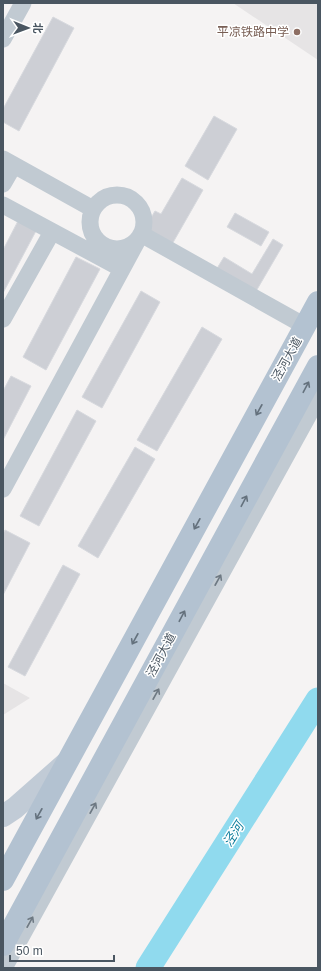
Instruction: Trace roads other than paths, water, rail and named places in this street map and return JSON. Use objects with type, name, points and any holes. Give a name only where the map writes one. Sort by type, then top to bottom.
[{"type":"main road","name":"泾河大道","points":[[3,880],[318,302]]},
{"type":"main road","name":"泾河大道","points":[[3,945],[318,366]]},
{"type":"main road","points":[[3,816],[68,761]]},
{"type":"street","points":[[3,39],[24,3]]},
{"type":"street","points":[[3,184],[8,162],[93,209]]},
{"type":"street","points":[[3,489],[141,234],[144,224],[143,213],[138,204],[129,197],[119,194],[109,195],[100,200],[93,209],[90,219],[91,230],[96,239],[104,246],[114,249],[125,248],[134,242],[141,234]]},
{"type":"street","points":[[3,205],[122,270]]},
{"type":"street","points":[[3,320],[52,232]]},
{"type":"street","points":[[141,234],[305,326]]},
{"type":"street","points":[[4,968],[318,398]]},
{"type":"waterway","name":"泾河","points":[[148,968],[318,700]]},
{"type":"place","name":"平凉铁路中学","points":[[297,32]]}]
